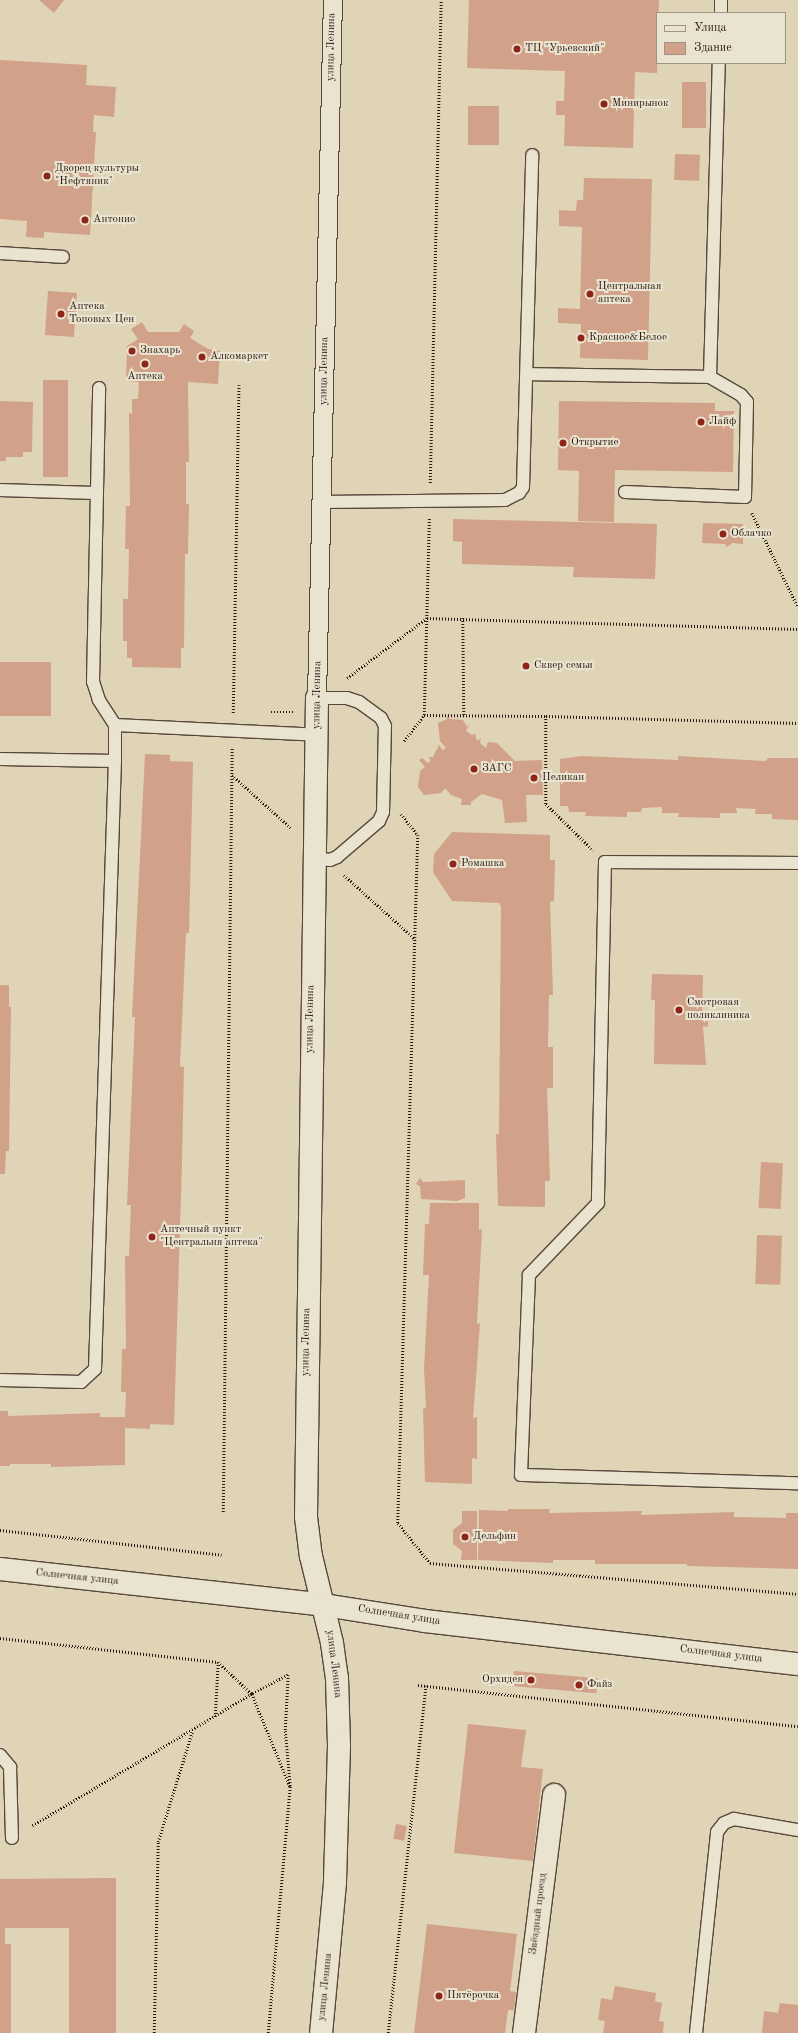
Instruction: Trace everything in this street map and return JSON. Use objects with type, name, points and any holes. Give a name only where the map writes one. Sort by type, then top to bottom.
[{"type":"street","name":"улица Ленина","points":[[321,2033],[339,1820],[337,1678],[324,1605],[311,1556],[306,1517],[313,858],[333,0]]},
{"type":"street","name":"Солнечная улица","points":[[0,1569],[324,1605],[425,1621],[798,1664]]},
{"type":"street","name":"Звёздный проезд","points":[[524,2033],[554,1795]]},
{"type":"lane","points":[[721,0],[721,12]]},
{"type":"lane","points":[[710,377],[719,64]]},
{"type":"lane","points":[[322,502],[505,500],[520,493],[523,487],[532,155]]},
{"type":"lane","points":[[0,253],[63,257]]},
{"type":"lane","points":[[527,374],[710,377],[742,395],[747,402],[745,497],[624,492]]},
{"type":"lane","points":[[0,1380],[81,1382],[95,1369],[115,761],[115,725],[98,700],[93,682],[99,388]]},
{"type":"lane","points":[[0,490],[97,493]]},
{"type":"lane","points":[[313,858],[330,860],[337,857],[379,821],[382,812],[385,726],[381,718],[359,702],[347,698],[317,698]]},
{"type":"lane","points":[[115,725],[317,735]]},
{"type":"lane","points":[[0,759],[115,761]]},
{"type":"lane","points":[[798,863],[605,862],[598,1203],[529,1275],[521,1475],[798,1483]]},
{"type":"lane","points":[[0,1755],[10,1767],[12,1838]]},
{"type":"lane","points":[[696,2033],[717,1832],[724,1823],[734,1819],[798,1830]]},
{"type":"path","points":[[400,746],[424,715],[441,0]]},
{"type":"path","points":[[223,1512],[232,730],[239,384]]},
{"type":"path","points":[[745,497],[798,607]]},
{"type":"path","points":[[269,712],[298,712],[427,618],[798,629]]},
{"type":"path","points":[[463,618],[464,715]]},
{"type":"path","points":[[233,712],[240,712]]},
{"type":"path","points":[[424,715],[546,716],[798,723]]},
{"type":"path","points":[[546,716],[546,804],[605,862]]},
{"type":"path","points":[[396,807],[418,835],[398,1523],[430,1563],[798,1594]]},
{"type":"path","points":[[0,1530],[222,1555]]},
{"type":"path","points":[[0,1638],[218,1662],[252,1694],[290,1786]]},
{"type":"path","points":[[215,1717],[218,1662]]},
{"type":"path","points":[[32,1826],[193,1732],[252,1694],[288,1675],[285,1730],[290,1786],[268,2033]]},
{"type":"path","points":[[418,1685],[798,1726]]},
{"type":"path","points":[[388,2033],[426,1686]]},
{"type":"path","points":[[154,2033],[158,1842],[193,1732]]},
{"type":"building","points":[[39,0],[64,0],[54,13]]},
{"type":"building","points":[[469,0],[659,0],[659,12],[656,12],[657,73],[635,72],[633,148],[564,146],[565,115],[556,115],[556,101],[564,101],[565,71],[467,68]]},
{"type":"building","name":"Дворец культуры \"Нефтяник\"","points":[[0,60],[87,65],[86,85],[116,87],[114,117],[94,115],[93,132],[96,132],[90,235],[44,232],[44,238],[26,237],[27,221],[0,219]]},
{"type":"building","points":[[682,82],[706,82],[706,128],[682,128]]},
{"type":"building","points":[[468,106],[499,106],[499,145],[468,145]]},
{"type":"building","points":[[675,154],[700,155],[699,181],[674,180]]},
{"type":"building","points":[[584,178],[652,179],[648,360],[580,358],[581,324],[558,323],[558,308],[580,309],[582,227],[559,226],[559,210],[576,211],[577,200],[583,200]]},
{"type":"building","name":"Аптека Топовых Цен","points":[[48,291],[77,293],[74,337],[45,335]]},
{"type":"building","points":[[142,322],[148,332],[179,332],[184,324],[194,331],[190,338],[208,349],[220,351],[218,384],[188,382],[189,462],[186,462],[186,504],[189,504],[188,554],[185,554],[184,648],[181,648],[181,668],[132,667],[132,658],[127,658],[127,641],[123,641],[123,599],[128,599],[129,549],[125,549],[126,506],[130,506],[129,413],[132,414],[132,399],[138,399],[139,382],[126,381],[127,346],[138,339],[131,329]]},
{"type":"building","points":[[43,380],[68,380],[68,477],[43,477]]},
{"type":"building","points":[[0,401],[33,402],[32,452],[23,452],[23,457],[6,457],[6,461],[0,461]]},
{"type":"building","points":[[559,401],[715,403],[715,411],[734,411],[733,472],[615,470],[614,522],[578,521],[579,471],[558,470]]},
{"type":"building","points":[[453,519],[657,524],[655,579],[573,577],[574,567],[462,564],[462,542],[453,541]]},
{"type":"building","name":"Облачко","points":[[703,523],[743,524],[743,544],[732,543],[727,547],[725,544],[702,543]]},
{"type":"building","points":[[0,662],[51,662],[51,716],[0,716]]},
{"type":"building","name":"ЗАГС","points":[[447,715],[450,719],[463,720],[467,727],[470,723],[466,731],[472,735],[475,734],[477,741],[481,738],[480,743],[486,748],[488,742],[497,743],[515,761],[542,760],[543,795],[526,795],[527,822],[505,823],[502,800],[482,794],[471,802],[471,805],[461,805],[462,799],[451,795],[445,788],[441,793],[424,795],[418,787],[420,771],[425,767],[419,760],[422,758],[428,763],[431,760],[428,757],[433,757],[439,745],[443,750],[446,748],[440,741],[438,723],[447,719]]},
{"type":"building","points":[[145,754],[170,755],[170,761],[193,762],[189,933],[186,933],[180,1066],[184,1067],[174,1425],[150,1424],[150,1429],[125,1428],[125,1465],[51,1467],[51,1464],[10,1464],[10,1466],[0,1466],[0,1411],[8,1411],[8,1416],[100,1413],[100,1417],[125,1417],[126,1392],[121,1392],[122,1349],[126,1349],[125,1256],[129,1256],[131,1205],[127,1205],[135,1017],[132,1017]]},
{"type":"building","points":[[582,756],[678,760],[678,756],[766,761],[768,758],[798,758],[798,820],[772,819],[772,814],[755,814],[756,809],[736,808],[737,813],[720,813],[720,818],[678,817],[679,813],[662,813],[662,807],[642,808],[641,812],[627,812],[627,817],[585,816],[586,812],[569,812],[568,806],[560,806],[560,759]]},
{"type":"building","points":[[452,832],[550,835],[550,860],[555,860],[554,901],[550,902],[553,995],[549,995],[548,1047],[553,1047],[553,1088],[547,1088],[550,1181],[545,1181],[545,1207],[498,1206],[496,1134],[499,1134],[501,906],[499,903],[452,901],[433,872],[434,854]]},
{"type":"building","name":"Смотровая поликлиника","points":[[652,974],[703,975],[702,1021],[708,1021],[708,1027],[703,1026],[706,1065],[654,1064],[655,1000],[651,1000]]},
{"type":"building","points":[[0,985],[9,985],[9,1007],[11,1007],[9,1151],[6,1151],[5,1174],[0,1174]]},
{"type":"building","points":[[761,1162],[783,1163],[781,1209],[759,1208]]},
{"type":"building","points":[[420,1178],[423,1182],[465,1180],[465,1198],[457,1201],[421,1199],[420,1186],[416,1184]]},
{"type":"building","points":[[430,1203],[479,1203],[479,1230],[482,1229],[477,1324],[480,1323],[473,1418],[477,1417],[477,1459],[472,1458],[472,1484],[425,1482],[423,1409],[426,1408],[424,1369],[429,1275],[423,1275],[425,1224],[429,1224]]},
{"type":"building","points":[[757,1235],[782,1236],[780,1285],[755,1284]]},
{"type":"building","points":[[508,1509],[550,1509],[549,1513],[642,1511],[641,1515],[734,1512],[734,1517],[786,1518],[786,1513],[798,1513],[798,1569],[687,1566],[687,1564],[595,1564],[595,1560],[553,1560],[553,1563],[478,1560],[479,1510],[508,1511]]},
{"type":"building","name":"Дельфин","points":[[462,1511],[477,1511],[477,1560],[461,1560],[462,1551],[453,1544],[453,1530],[462,1523]]},
{"type":"building","points":[[514,1671],[598,1678],[596,1693],[513,1686]]},
{"type":"building","points":[[468,1724],[526,1730],[521,1767],[543,1769],[533,1861],[454,1853]]},
{"type":"building","points":[[396,1824],[407,1826],[404,1841],[393,1839]]},
{"type":"building","points":[[116,1878],[116,2033],[69,2033],[69,1928],[5,1928],[5,1944],[11,1944],[11,2033],[0,2033],[0,1879]]},
{"type":"building","points":[[427,1924],[517,1934],[510,1991],[516,1992],[514,2010],[508,2010],[505,2033],[414,2033]]},
{"type":"building","points":[[615,1986],[656,1993],[655,2001],[662,2003],[659,2021],[664,2022],[663,2033],[603,2033],[605,2021],[598,2020],[601,1998],[612,2000]]},
{"type":"building","points":[[780,2003],[798,2005],[798,2033],[762,2033],[764,2011],[778,2013]]},
{"type":"place","name":"ТЦ \"Урьевский\"","points":[[517,49]]},
{"type":"place","name":"Минирынок","points":[[604,104]]},
{"type":"place","name":"Дворец культуры \"Нефтяник\"","points":[[47,176]]},
{"type":"place","name":"Антонио","points":[[85,220]]},
{"type":"place","name":"Центральная аптека","points":[[590,294]]},
{"type":"place","name":"Аптека Топовых Цен","points":[[61,314]]},
{"type":"place","name":"Красное&Белое","points":[[581,338]]},
{"type":"place","name":"Знахарь","points":[[132,351]]},
{"type":"place","name":"Алкомаркет","points":[[202,357]]},
{"type":"place","name":"Аптека","points":[[145,364]]},
{"type":"place","name":"Лайф","points":[[701,422]]},
{"type":"place","name":"Открытие","points":[[563,443]]},
{"type":"place","name":"Облачко","points":[[723,534]]},
{"type":"place","name":"Сквер семьи","points":[[526,666]]},
{"type":"place","name":"ЗАГС","points":[[474,769]]},
{"type":"place","name":"Пеликан","points":[[534,778]]},
{"type":"place","name":"Ромашка","points":[[453,864]]},
{"type":"place","name":"Смотровая поликлиника","points":[[679,1010]]},
{"type":"place","name":"Аптечный пункт \"Центральня аптека\"","points":[[152,1237]]},
{"type":"place","name":"Дельфин","points":[[465,1537]]},
{"type":"place","name":"Орхидея","points":[[531,1680]]},
{"type":"place","name":"Файз","points":[[579,1685]]},
{"type":"place","name":"Пятёрочка","points":[[439,1996]]}]
